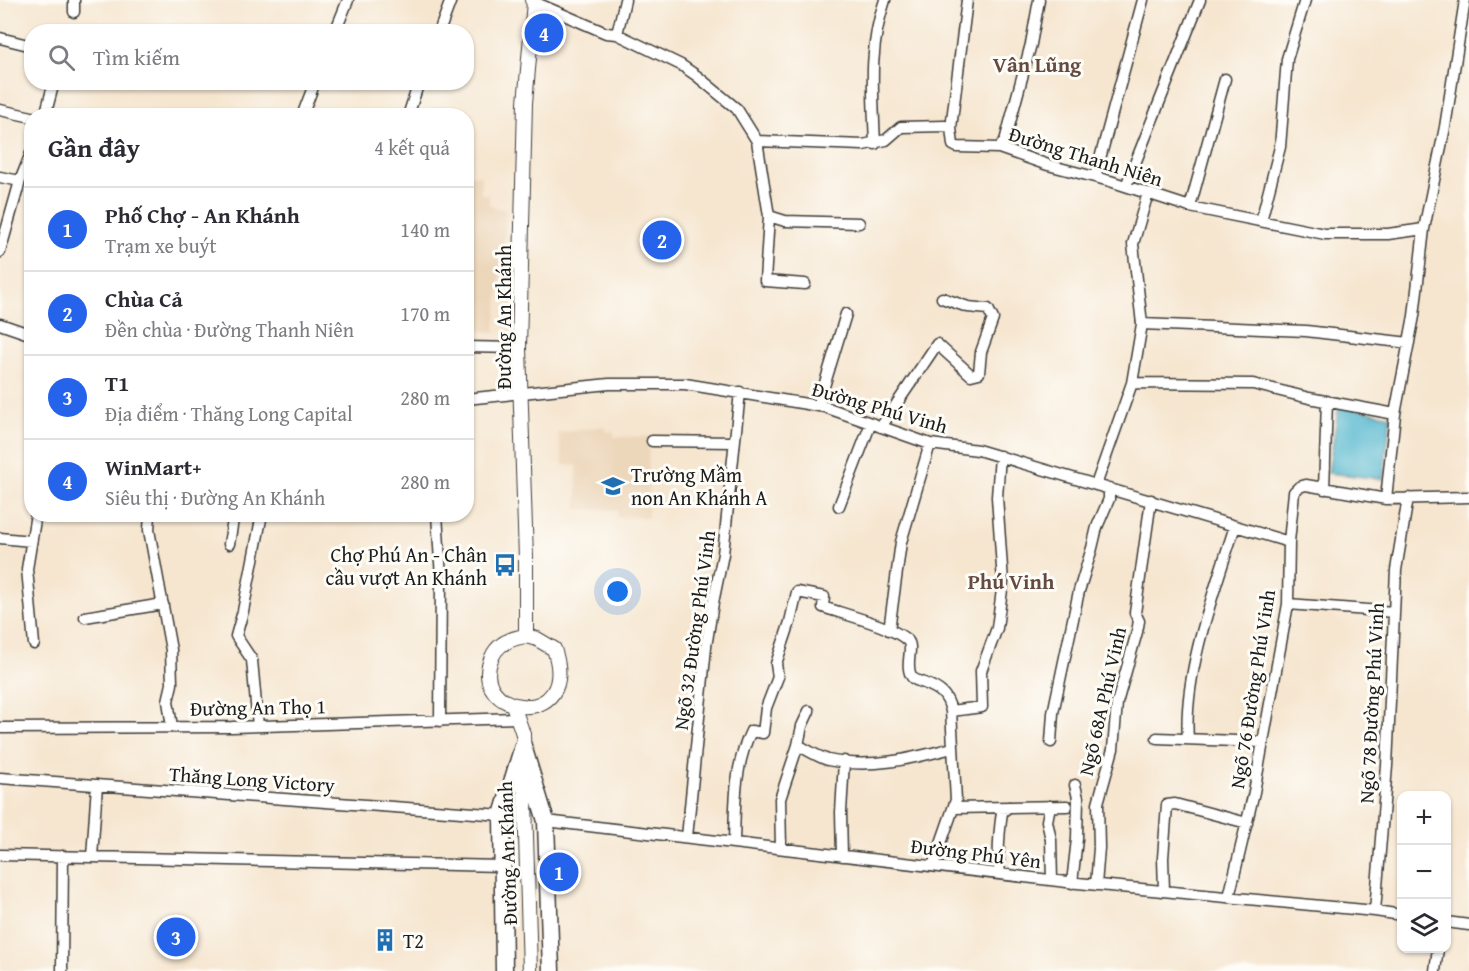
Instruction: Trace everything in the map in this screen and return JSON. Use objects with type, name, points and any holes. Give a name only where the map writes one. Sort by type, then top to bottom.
[{"type":"main road","points":[[504,971],[502,815],[523,740]]},
{"type":"main road","points":[[523,740],[546,821],[551,971]]},
{"type":"street","points":[[74,0],[74,12]]},
{"type":"street","points":[[338,24],[348,0]]},
{"type":"street","points":[[442,24],[451,0]]},
{"type":"street","points":[[617,34],[626,0]]},
{"type":"street","points":[[875,144],[872,58],[885,0]]},
{"type":"street","points":[[757,141],[875,144],[886,140],[902,127],[938,125],[951,128],[968,0]]},
{"type":"street","points":[[999,148],[1005,141],[1031,44],[1039,0]]},
{"type":"street","points":[[1095,177],[1143,0]]},
{"type":"street","points":[[1126,186],[1200,0]]},
{"type":"street","points":[[1261,221],[1280,147],[1287,59],[1305,0]]},
{"type":"street","points":[[1386,499],[1395,414],[1414,316],[1424,229],[1445,127],[1465,0]]},
{"type":"street","points":[[534,1],[606,33],[617,34],[681,65],[737,109],[757,141],[769,216],[765,281],[805,284]]},
{"type":"street","name":"Đường An Khánh","points":[[526,636],[522,392],[519,348],[525,103],[534,1]]},
{"type":"street","points":[[0,38],[24,44]]},
{"type":"street","points":[[1190,207],[1225,79]]},
{"type":"street","points":[[47,108],[52,90]]},
{"type":"street","points":[[305,108],[312,90]]},
{"type":"street","points":[[411,108],[416,90]]},
{"type":"street","points":[[0,110],[24,115]]},
{"type":"street","name":"Đường Thanh Niên","points":[[951,128],[953,145],[957,147],[999,148],[1190,207],[1325,234],[1388,234],[1424,229]]},
{"type":"street","points":[[0,252],[24,171]]},
{"type":"street","points":[[0,177],[20,181]]},
{"type":"street","points":[[1096,484],[1132,383],[1142,324],[1133,244],[1148,194]]},
{"type":"street","points":[[769,216],[786,221],[859,223]]},
{"type":"street","points":[[839,506],[876,425],[937,344],[971,375],[979,373],[981,352],[993,319],[988,309],[968,307],[942,298]]},
{"type":"street","points":[[818,406],[846,314]]},
{"type":"street","points":[[0,324],[24,333]]},
{"type":"street","points":[[1142,324],[1306,331],[1409,343]]},
{"type":"street","points":[[474,347],[519,348]]},
{"type":"street","points":[[1132,383],[1253,384],[1395,414]]},
{"type":"street","name":"Đường Phú Vinh","points":[[474,398],[609,384],[685,384],[740,392],[818,406],[930,444],[978,450],[1000,456],[1289,542]]},
{"type":"street","name":"Ngõ 32 Đường Phú Vinh","points":[[687,837],[706,647],[723,554],[740,392]]},
{"type":"street","points":[[1327,401],[1324,489],[1386,499],[1469,497]]},
{"type":"street","points":[[652,441],[734,442]]},
{"type":"street","points":[[889,630],[901,542],[930,444]]},
{"type":"street","points":[[951,711],[982,707],[981,671],[997,627],[1003,582],[997,497],[1000,456]]},
{"type":"street","name":"Ngõ 76 Đường Phú Vinh","points":[[1229,897],[1254,792],[1287,604],[1289,542],[1294,492],[1299,486],[1306,485],[1324,489]]},
{"type":"street","points":[[1051,742],[1053,713],[1079,591],[1097,527],[1109,499],[1109,488]]},
{"type":"street","name":"Ngõ 78 Đường Phú Vinh","points":[[1375,911],[1387,766],[1396,570],[1408,498]]},
{"type":"street","name":"Ngõ 68A Phú Vinh","points":[[1096,885],[1099,848],[1098,803],[1113,749],[1117,703],[1139,621],[1135,613],[1151,500]]},
{"type":"street","points":[[34,644],[27,569],[35,522]]},
{"type":"street","points":[[150,522],[149,530],[171,650],[172,684],[168,701],[172,727]]},
{"type":"street","points":[[229,544],[233,522]]},
{"type":"street","points":[[258,726],[252,660],[236,636],[260,522]]},
{"type":"street","points":[[438,522],[441,578],[440,721]]},
{"type":"street","points":[[1188,739],[1189,693],[1198,652],[1235,526]]},
{"type":"street","points":[[0,538],[31,541]]},
{"type":"street","points":[[734,843],[735,797],[742,756],[752,731],[763,733],[766,708],[778,677],[776,664],[788,631],[796,592],[824,597],[823,607],[889,630],[908,641],[910,645],[908,666],[911,675],[915,680],[942,691],[948,701],[951,711],[951,748],[956,800],[933,866]]},
{"type":"street","points":[[85,617],[163,604]]},
{"type":"street","points":[[1287,604],[1394,612]]},
{"type":"street","points":[[526,636],[537,639],[554,650],[560,677],[553,693],[535,705],[523,707],[515,712],[491,685],[489,665],[498,648],[506,641],[526,636]]},
{"type":"street","name":"Đường An Khánh","points":[[523,740],[535,705]]},
{"type":"street","points":[[781,848],[780,799],[798,746],[802,726],[809,711]]},
{"type":"street","name":"Đường An Khánh","points":[[515,712],[523,740],[530,971]]},
{"type":"street","name":"Đường An Thọ 1","points":[[0,728],[258,726],[440,721],[515,712]]},
{"type":"street","points":[[1157,738],[1262,742]]},
{"type":"street","points":[[798,746],[826,759],[880,764],[924,756],[951,748]]},
{"type":"street","points":[[842,855],[841,812],[844,761]]},
{"type":"street","name":"Thăng Long Victory","points":[[0,778],[502,815]]},
{"type":"street","points":[[92,857],[97,785]]},
{"type":"street","points":[[1072,883],[1078,798],[1075,785]]},
{"type":"street","points":[[1164,891],[1163,858],[1167,805],[1175,804],[1247,823]]},
{"type":"street","points":[[1050,806],[1047,821],[1051,840],[1052,880]]},
{"type":"street","points":[[953,808],[1067,806]]},
{"type":"street","points":[[1000,874],[998,853],[1002,812],[1009,807]]},
{"type":"street","name":"Đường Phú Yên","points":[[546,821],[1072,883],[1397,914]]},
{"type":"street","points":[[0,855],[502,866]]},
{"type":"street","points":[[62,971],[63,856]]},
{"type":"street","points":[[1451,923],[1469,926]]},
{"type":"street","points":[[1435,971],[1437,953]]},
{"type":"shaded area","points":[[474,175],[481,176],[481,194],[489,195],[489,205],[507,210],[495,332],[474,330]]},
{"type":"shaded area","name":"Trường Mầm non An Khánh A","points":[[605,426],[607,432],[613,431],[615,437],[649,436],[648,518],[617,517],[617,510],[577,509],[577,466],[563,465],[558,433]]},
{"type":"water","points":[[1339,405],[1391,416],[1383,479],[1328,473]]},
{"type":"place","name":"WinMart+","points":[[544,33]]},
{"type":"place","name":"Chùa Cả","points":[[662,240]]},
{"type":"place","name":"Trường Mầm non An Khánh A","points":[[613,486]]},
{"type":"place","name":"Chợ Phú An - Chân cầu vượt An Khánh","points":[[505,565]]},
{"type":"place","name":"Phố Chợ - An Khánh","points":[[559,872]]},
{"type":"place","name":"T1","points":[[176,937]]},
{"type":"place","name":"T2","points":[[385,940]]},
{"type":"district","name":"Vân Lũng","points":[[1037,64]]},
{"type":"district","name":"Phú Vinh","points":[[1011,581]]}]
